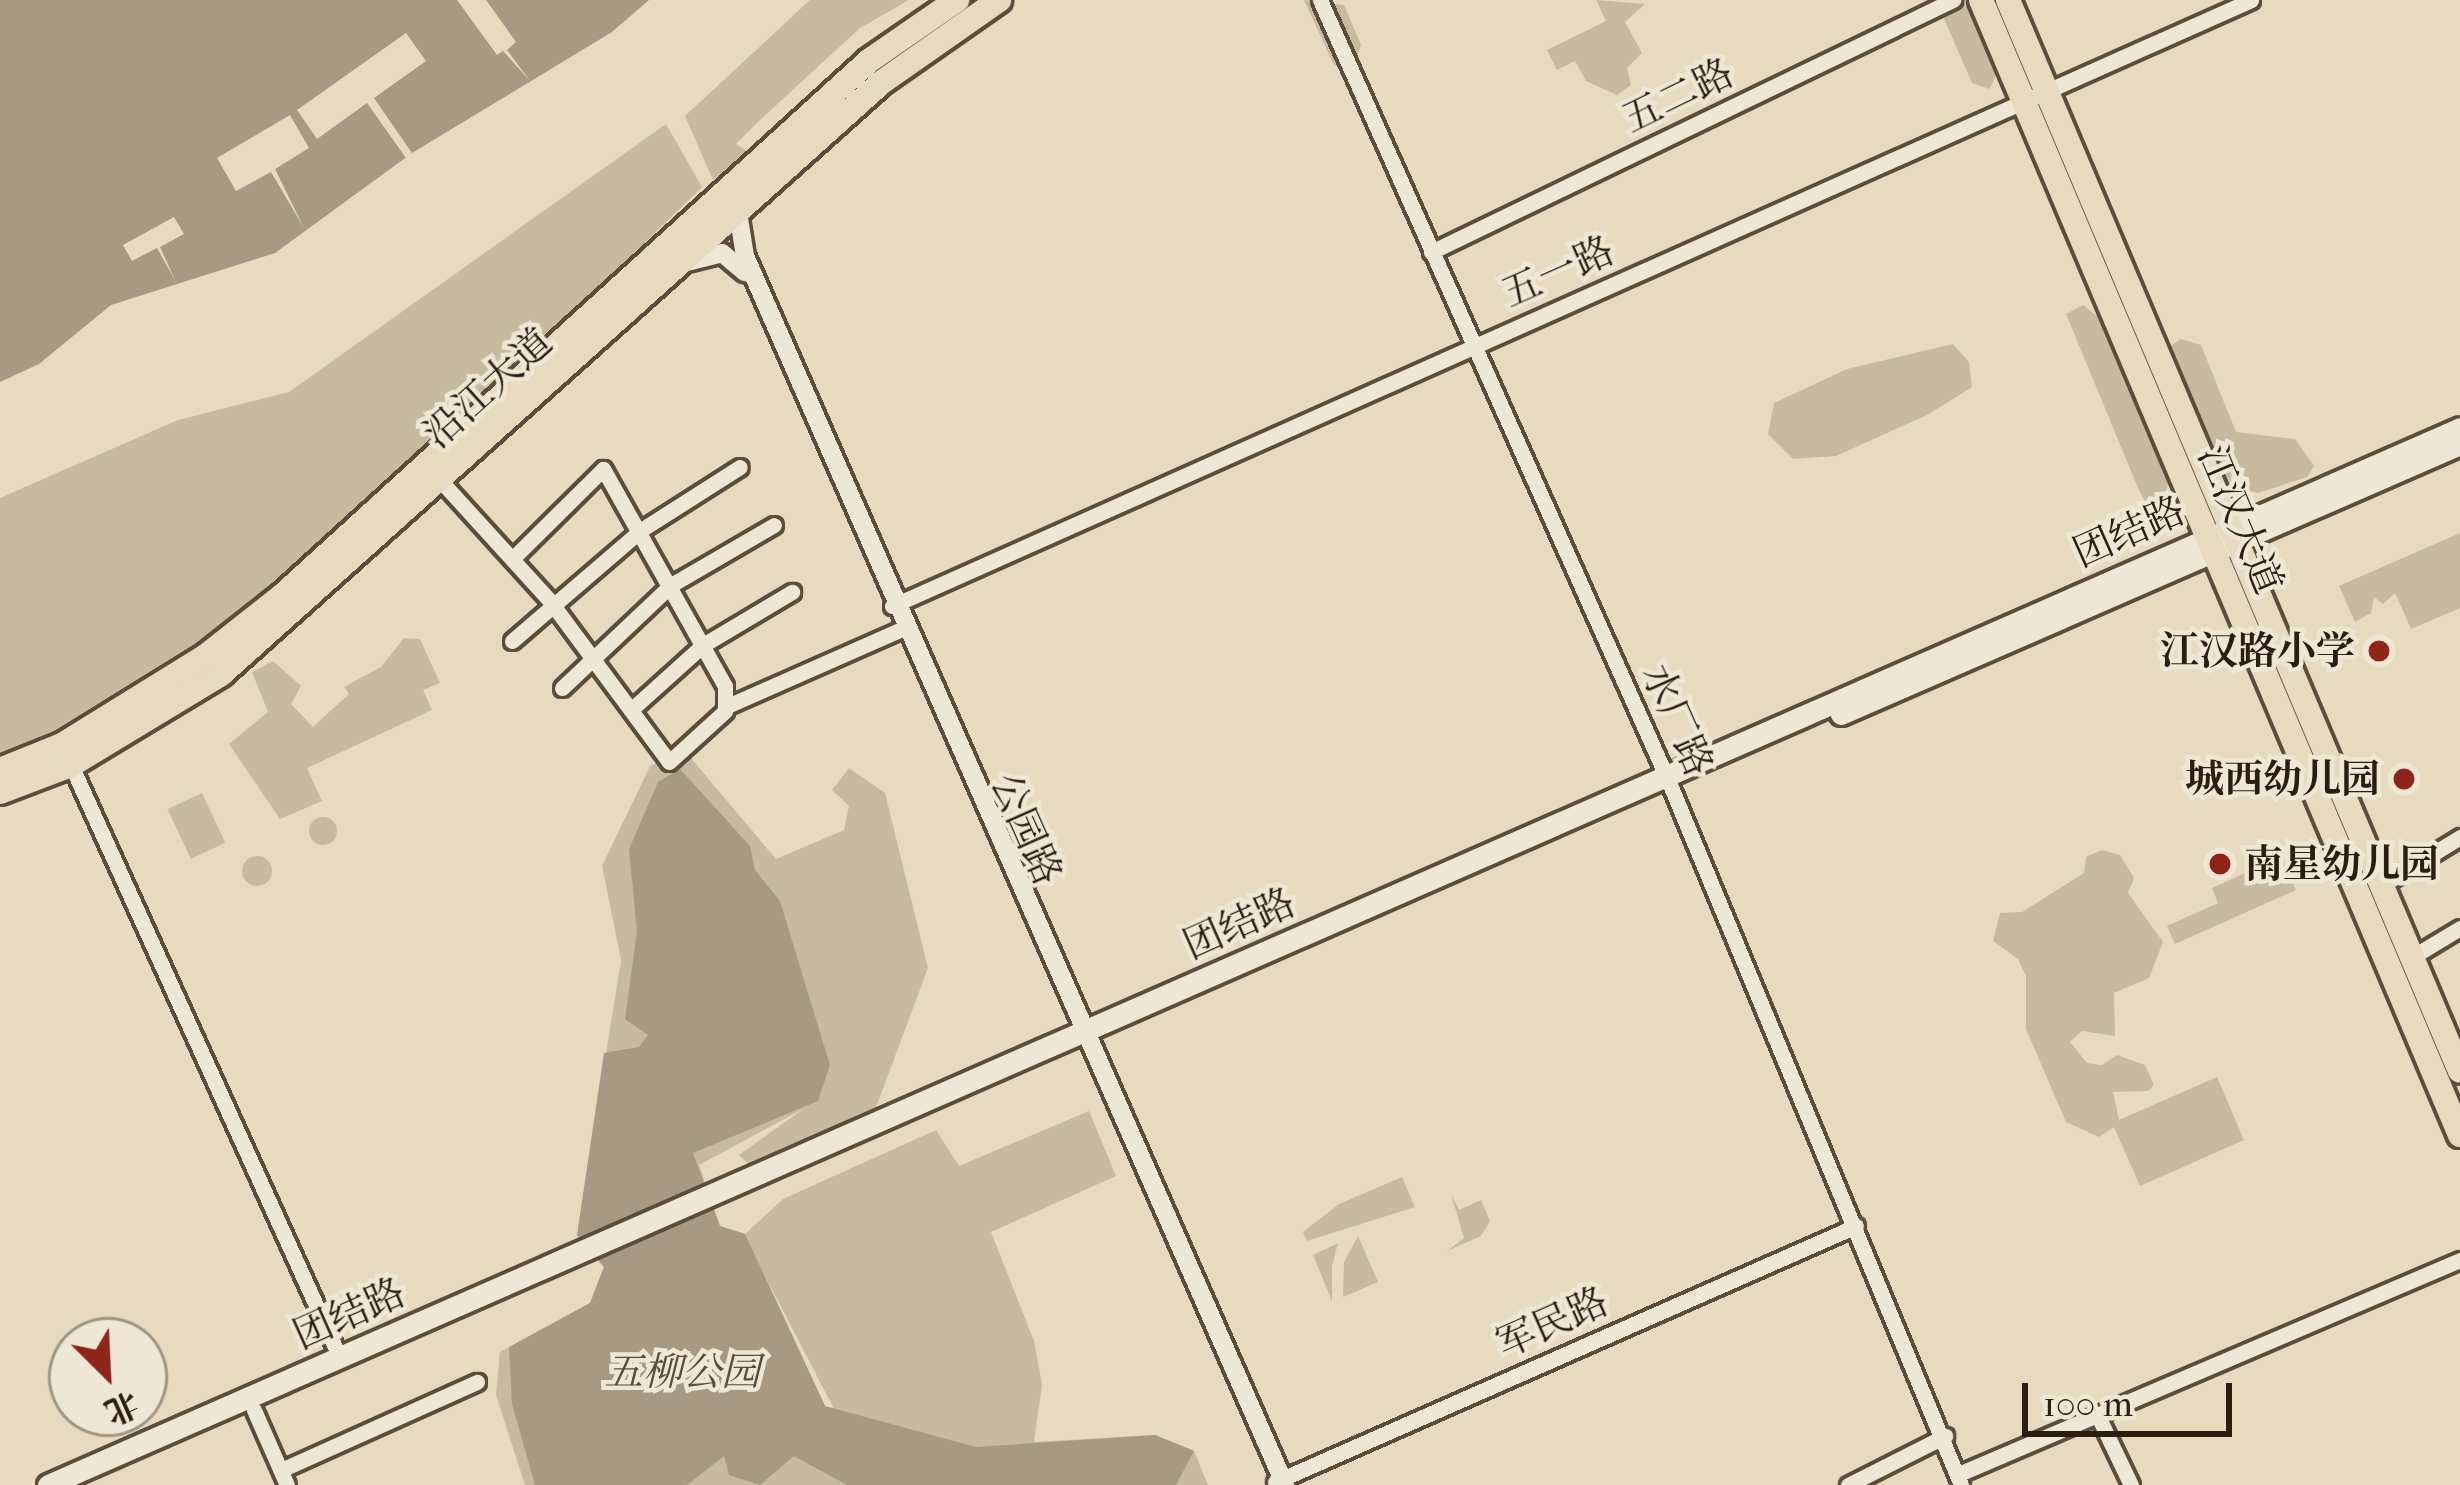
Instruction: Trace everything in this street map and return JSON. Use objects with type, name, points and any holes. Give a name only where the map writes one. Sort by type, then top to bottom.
[{"type":"main road","name":"沿江大道","points":[[0,770],[62,745],[207,655],[283,595],[870,60],[957,0]]},
{"type":"main road","name":"沿江大道","points":[[0,792],[71,765],[221,674],[881,82],[999,0]]},
{"type":"main road","name":"江汉大道","points":[[1981,0],[2037,100],[2223,539],[2460,1135]]},
{"type":"main road","name":"江汉大道","points":[[2008,0],[2037,100]]},
{"type":"main road","name":"团结路","points":[[48,1485],[729,1195],[2223,539],[2460,428]]},
{"type":"main road","name":"团结路","points":[[2223,539],[2460,444]]},
{"type":"main road","name":"江汉大道","points":[[2223,539],[2412,957],[2452,1029],[2460,1071]]},
{"type":"main road","name":"团结路","points":[[82,1485],[551,1272]]},
{"type":"street","name":"水厂路","points":[[1320,0],[1668,781],[1961,1479]]},
{"type":"street","name":"五二路","points":[[1431,252],[1953,0]]},
{"type":"street","name":"五一路","points":[[895,604],[2037,100],[2251,0]]},
{"type":"street","points":[[748,171],[736,213],[745,256],[1087,1038]]},
{"type":"street","name":"公园路","points":[[677,267],[722,253],[744,268],[1280,1483]]},
{"type":"street","points":[[512,641],[641,530],[740,467]]},
{"type":"street","points":[[513,558],[603,469],[704,645],[725,686],[725,707]]},
{"type":"street","points":[[440,480],[553,604],[670,762],[725,707],[902,629]]},
{"type":"street","points":[[562,688],[671,585],[774,524]]},
{"type":"street","points":[[633,708],[704,645],[792,592]]},
{"type":"street","points":[[71,765],[340,1358]]},
{"type":"street","points":[[2382,885],[2460,837]]},
{"type":"street","points":[[2412,957],[2460,928]]},
{"type":"street","name":"军民路","points":[[1280,1483],[1856,1226]]},
{"type":"street","points":[[1961,1479],[2097,1414],[2460,1259]]},
{"type":"street","points":[[254,1410],[284,1478],[477,1382]]},
{"type":"street","points":[[2097,1414],[2131,1485]]},
{"type":"street","points":[[1848,1485],[1945,1436]]},
{"type":"green space","points":[[810,0],[909,0],[860,28],[736,144],[747,151],[713,180],[685,116]]},
{"type":"green space","points":[[1304,0],[1344,5],[1361,45],[1349,78],[1333,63]]},
{"type":"green space","points":[[1596,0],[1645,4],[1625,22],[1642,53],[1627,68],[1631,85],[1617,95],[1586,81],[1575,61],[1557,70],[1547,50],[1606,21]]},
{"type":"green space","points":[[1936,0],[1967,0],[1997,73],[1990,89],[1972,83]]},
{"type":"green space","points":[[666,124],[702,187],[300,578],[0,764],[0,498],[178,420],[289,392]]},
{"type":"green space","points":[[2083,305],[2101,319],[2141,411],[2168,483],[2165,497],[2146,503],[2138,488],[2066,314]]},
{"type":"green space","points":[[2181,339],[2201,345],[2236,432],[2295,439],[2314,466],[2307,477],[2258,493],[2231,486],[2167,348]]},
{"type":"green space","points":[[1953,344],[1969,362],[1972,387],[1929,414],[1836,456],[1793,459],[1768,434],[1774,403],[1847,369]]},
{"type":"green space","points":[[2460,533],[2460,608],[2411,629],[2395,593],[2383,604],[2374,597],[2371,613],[2355,622],[2339,586]]},
{"type":"green space","points":[[404,638],[420,639],[440,683],[423,690],[432,710],[307,768],[322,801],[280,819],[229,744],[268,712],[252,672],[273,661],[301,686],[291,704],[313,727],[349,694],[344,687],[381,667]]},
{"type":"green space","name":"五柳公园","points":[[685,751],[776,859],[844,830],[849,806],[832,790],[849,768],[885,793],[928,968],[872,1118],[755,1171],[739,1155],[803,1109],[699,1165],[720,1226],[745,1234],[783,1199],[936,1130],[959,1166],[1089,1111],[1116,1176],[991,1232],[1034,1341],[1042,1384],[1034,1442],[1155,1435],[1194,1451],[1208,1485],[525,1485],[496,1395],[500,1352],[590,1303],[604,1267],[577,1235],[621,960],[602,866],[650,766]],"holes":[[[766,1278],[833,1407],[825,1406]]]},
{"type":"green space","points":[[202,793],[225,843],[191,859],[168,809]]},
{"type":"green space","points":[[323,817],[333,821],[337,831],[333,841],[323,845],[313,841],[309,831],[313,821]]},
{"type":"green space","points":[[2102,850],[2120,855],[2134,878],[2128,893],[2163,942],[2149,978],[2114,993],[2115,1036],[2082,1031],[2070,1042],[2087,1063],[2102,1065],[2117,1055],[2145,1065],[2154,1085],[2148,1091],[2113,1092],[2119,1120],[2217,1077],[2244,1140],[2140,1186],[2114,1127],[2099,1137],[2066,1122],[2026,1029],[2026,976],[2018,959],[1993,941],[2000,913],[2022,912],[2084,873],[2086,857]]},
{"type":"green space","points":[[257,856],[268,860],[272,871],[268,882],[257,886],[246,882],[242,871],[246,860]]},
{"type":"green space","points":[[2281,857],[2296,890],[2175,944],[2167,926],[2218,903],[2212,888]]},
{"type":"green space","points":[[1402,1177],[1415,1207],[1307,1241],[1303,1232],[1339,1204]]},
{"type":"green space","points":[[1451,1194],[1459,1210],[1481,1200],[1490,1221],[1481,1236],[1447,1251],[1464,1238]]},
{"type":"green space","points":[[1358,1236],[1378,1282],[1343,1297],[1344,1262]]},
{"type":"green space","points":[[1338,1243],[1332,1266],[1332,1301],[1313,1255]]},
{"type":"shaded area","points":[[0,0],[649,0],[612,32],[412,153],[275,253],[111,305],[39,364],[0,382]]},
{"type":"shaded area","name":"五柳公园","points":[[680,769],[750,846],[755,870],[780,901],[830,1065],[818,1101],[693,1153],[720,1226],[745,1234],[825,1406],[976,1447],[1155,1435],[1194,1451],[1176,1485],[847,1485],[794,1456],[760,1485],[729,1475],[724,1456],[687,1485],[535,1485],[512,1404],[509,1347],[590,1303],[604,1267],[577,1235],[604,1053],[639,1047],[648,1035],[625,1019],[637,931],[629,849],[658,782]]},
{"type":"pier","points":[[457,0],[486,0],[516,42],[507,50],[530,81],[503,51],[497,55]]},
{"type":"pier","points":[[406,33],[426,61],[374,98],[412,153],[406,158],[367,103],[317,139],[297,110]]},
{"type":"pier","points":[[290,115],[309,148],[275,169],[304,228],[271,172],[236,191],[217,158]]},
{"type":"pier","points":[[174,217],[184,234],[160,247],[176,282],[157,248],[132,261],[123,245]]},
{"type":"place","name":"江汉路小学","points":[[2379,651]]},
{"type":"place","name":"城西幼儿园","points":[[2404,779]]},
{"type":"place","name":"南星幼儿园","points":[[2220,864]]}]
